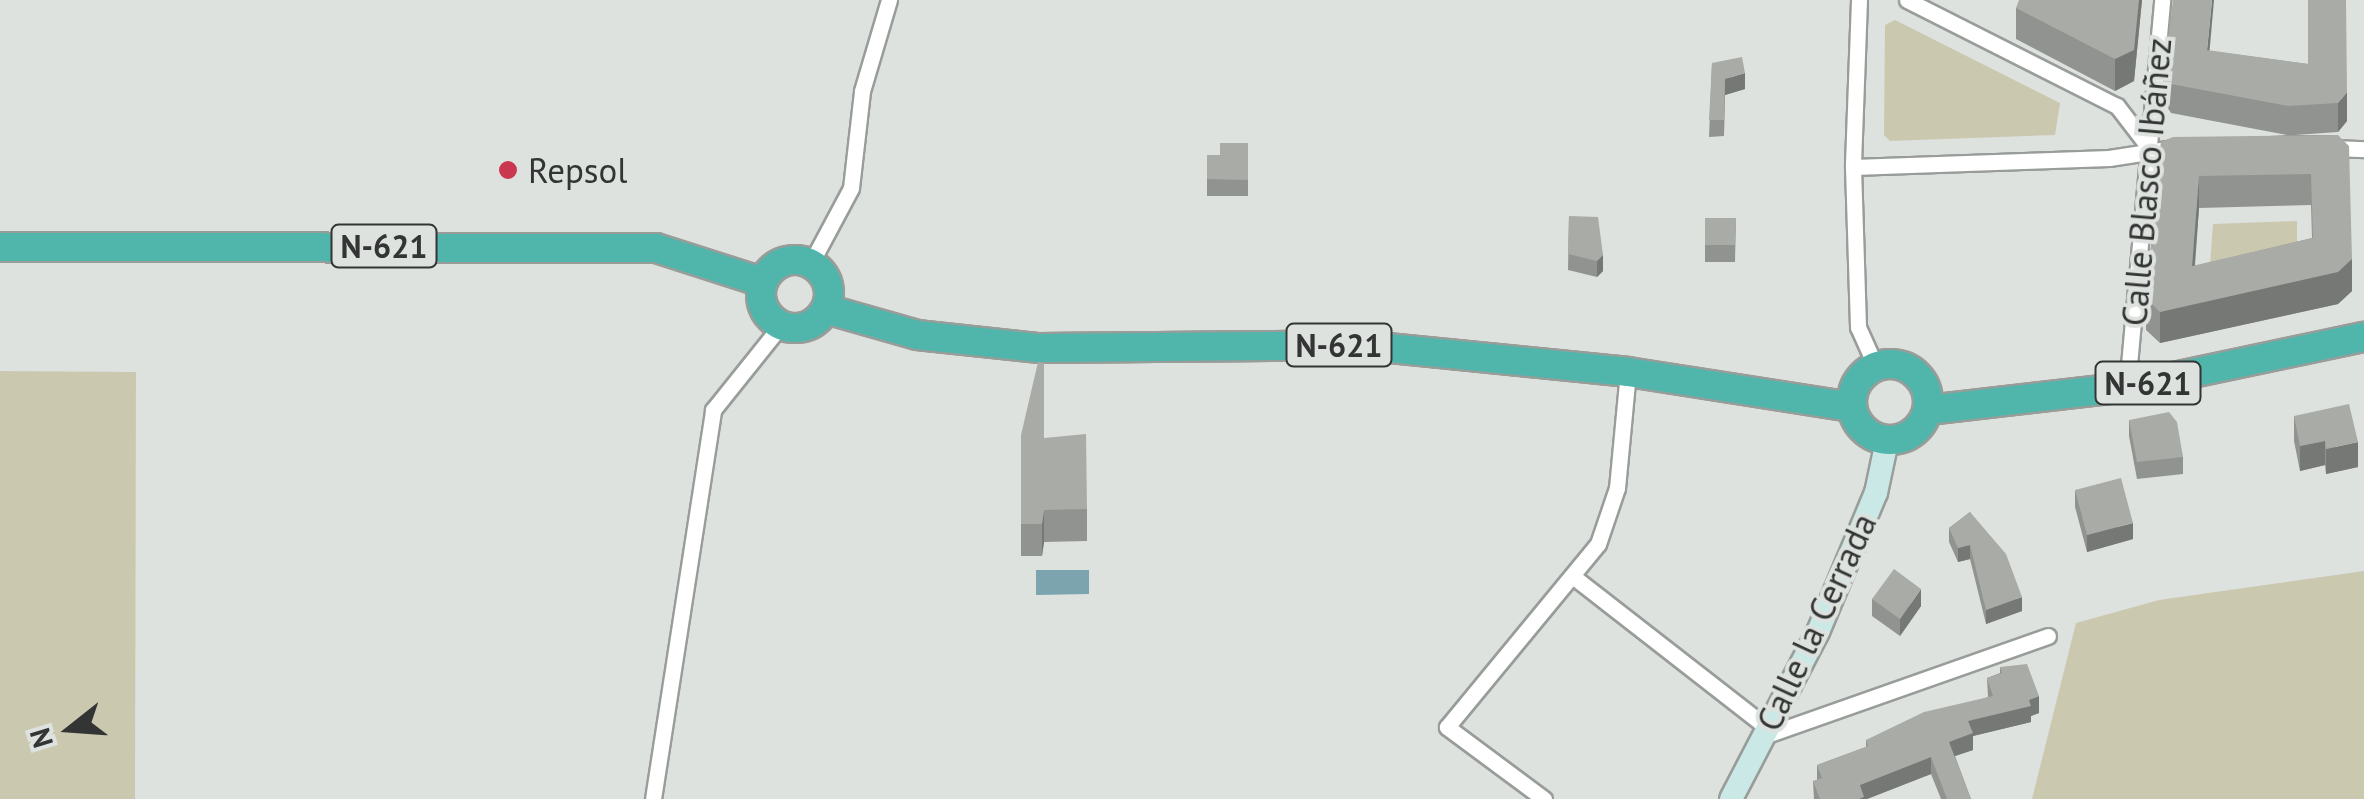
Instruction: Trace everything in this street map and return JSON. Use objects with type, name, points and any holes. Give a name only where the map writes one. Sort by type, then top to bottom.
[{"type":"highway","name":"N-621","points":[[0,247],[656,248],[762,282]]},
{"type":"highway","points":[[781,262],[811,263],[829,286],[826,309],[806,327],[781,325],[764,310],[762,282],[781,262]]},
{"type":"highway","name":"N-621","points":[[826,309],[917,336],[1039,348],[1359,345],[1628,372],[1852,407]]},
{"type":"highway","name":"N-621","points":[[1928,410],[2126,387],[2364,337]]},
{"type":"highway","points":[[1876,367],[1912,370],[1925,384],[1928,410],[1915,432],[1887,440],[1862,427],[1852,407],[1857,383],[1876,367]]},
{"type":"street","points":[[811,263],[850,188],[862,91],[889,0]]},
{"type":"street","points":[[1859,0],[1853,168],[1858,327],[1876,367]]},
{"type":"street","points":[[1907,0],[2117,106],[2150,149]]},
{"type":"street","name":"Calle Blasco Ibáñez","points":[[2128,364],[2162,0]]},
{"type":"street","points":[[1853,168],[2110,158],[2150,149],[2197,148]]},
{"type":"street","points":[[2308,148],[2364,149]]},
{"type":"street","points":[[652,799],[713,410],[781,325]]},
{"type":"street","points":[[1544,799],[1447,727],[1575,578],[1598,544],[1617,488],[1628,372]]},
{"type":"street","name":"Calle la Cerrada","points":[[1731,799],[1864,523],[1887,440]]},
{"type":"street","points":[[1575,578],[1766,732],[2048,636]]},
{"type":"shaded area","points":[[1895,20],[2060,103],[2055,135],[1890,141],[1884,135],[1885,25]]},
{"type":"shaded area","points":[[2297,221],[2297,259],[2209,279],[2213,224]]},
{"type":"shaded area","points":[[0,371],[136,372],[135,799],[0,799]]},
{"type":"shaded area","points":[[2364,571],[2364,799],[2032,799],[2076,623],[2159,600]]},
{"type":"water","points":[[1036,570],[1089,570],[1089,594],[1036,595]]},
{"type":"building","points":[[2019,0],[2139,0],[2134,50],[2115,59],[2016,8]]},
{"type":"building","points":[[2173,0],[2212,0],[2207,50],[2308,64],[2308,0],[2346,0],[2347,92],[2338,103],[2288,106],[2171,84],[2164,72]]},
{"type":"building","points":[[1742,57],[1745,73],[1725,79],[1724,120],[1709,120],[1712,63]]},
{"type":"building","points":[[2338,135],[2349,146],[2352,259],[2338,272],[2160,312],[2146,298],[2161,142],[2173,137]],"holes":[[[2311,174],[2313,238],[2192,266],[2199,176]]]},
{"type":"building","points":[[1220,143],[1248,143],[1248,180],[1207,179],[1207,155],[1220,155]]},
{"type":"building","points":[[1569,216],[1598,217],[1603,255],[1597,261],[1568,254]]},
{"type":"building","points":[[1705,218],[1736,218],[1735,245],[1705,245]]},
{"type":"building","points":[[1038,362],[1044,363],[1044,438],[1086,434],[1087,509],[1044,510],[1042,524],[1021,524],[1021,435]]},
{"type":"building","points":[[2349,404],[2358,442],[2326,449],[2325,441],[2300,446],[2294,416]]},
{"type":"building","points":[[2169,412],[2177,422],[2183,457],[2137,462],[2129,420]]},
{"type":"building","points":[[2121,478],[2133,523],[2087,535],[2075,490]]},
{"type":"building","points":[[1970,512],[2006,554],[2022,597],[1986,610],[1970,545],[1958,548],[1949,528]]},
{"type":"building","points":[[1894,569],[1921,589],[1900,619],[1872,599]]},
{"type":"building","points":[[2027,664],[2039,696],[2029,700],[2031,706],[1968,721],[1973,733],[1949,742],[1971,799],[1947,799],[1931,757],[1860,785],[1864,797],[1859,799],[1820,799],[1813,781],[1822,778],[1817,765],[1868,746],[1866,740],[1924,712],[1993,696],[1987,678],[2002,673],[2000,667]]},
{"type":"place","name":"Repsol","points":[[508,170]]}]
